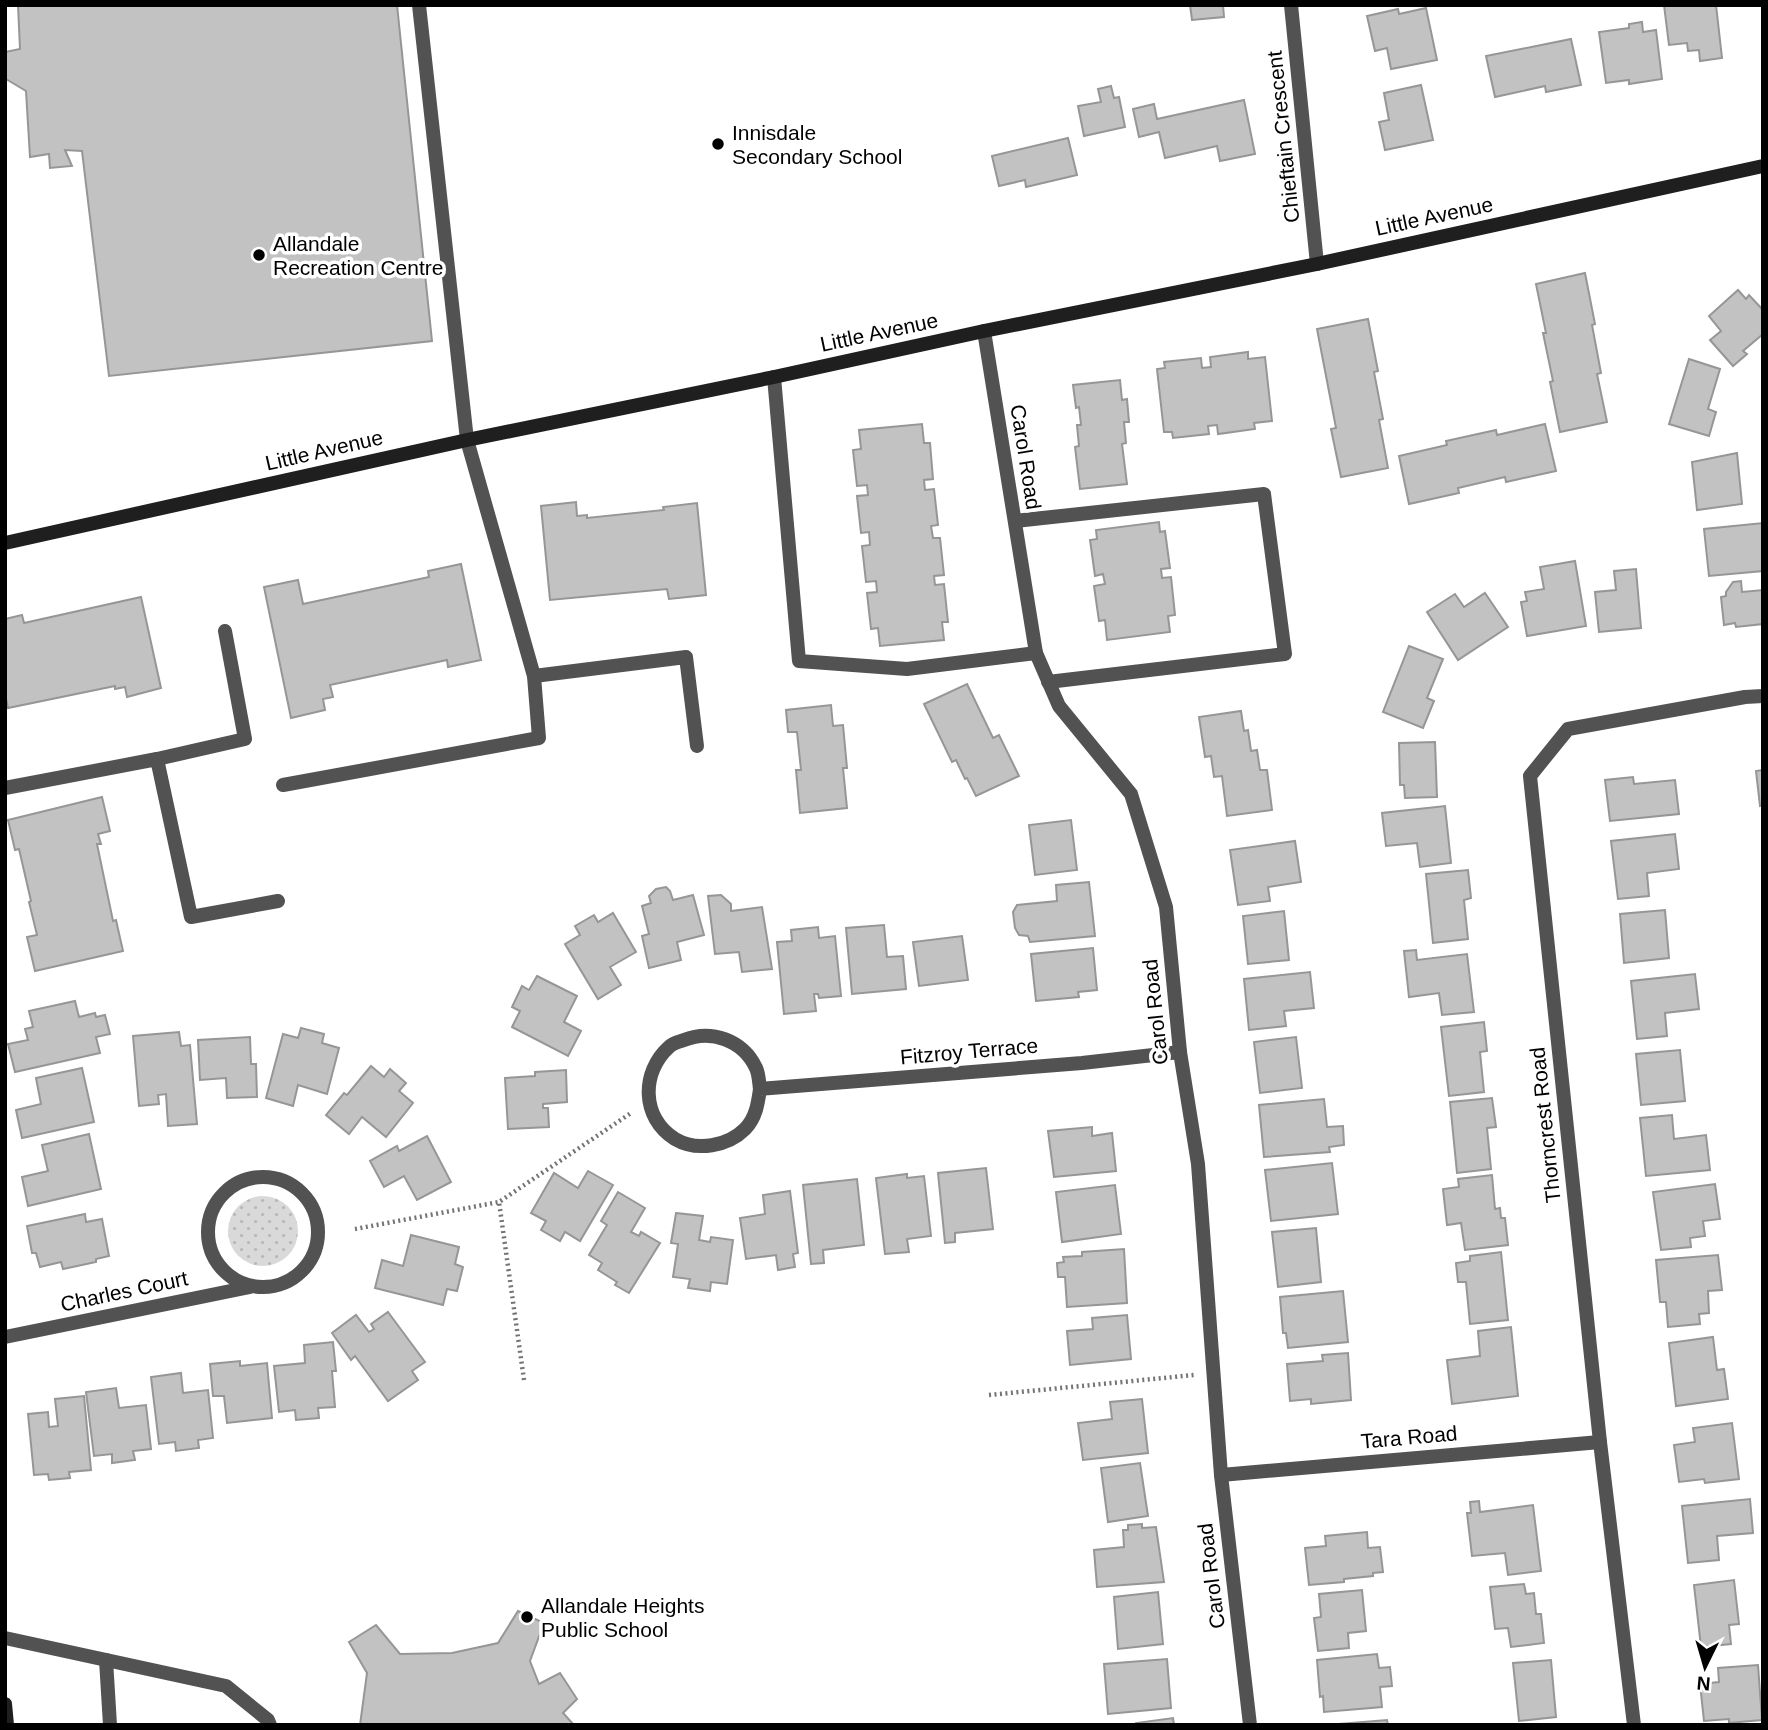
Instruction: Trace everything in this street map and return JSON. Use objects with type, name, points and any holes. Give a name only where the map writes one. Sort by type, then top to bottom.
[{"type":"street","points":[[283,785],[539,738],[534,676],[467,440],[419,5]]},
{"type":"street","name":"Chieftain Crescent","points":[[1291,5],[1317,264]]},
{"type":"street","name":"Little Avenue","points":[[5,543],[467,440],[1317,264],[1763,166]]},
{"type":"street","name":"Carol Road","points":[[984,331],[1035,653],[1059,706],[1131,794],[1166,907],[1180,1052],[1198,1164],[1221,1475],[1250,1725]]},
{"type":"street","points":[[774,377],[799,661],[907,669],[1035,653]]},
{"type":"street","points":[[1014,521],[1264,494],[1285,654],[1048,682]]},
{"type":"street","points":[[5,788],[245,739],[225,631]]},
{"type":"street","points":[[534,676],[686,657],[697,746]]},
{"type":"street","name":"Thorncrest Road","points":[[1634,1725],[1600,1442],[1530,776],[1568,729],[1763,696]]},
{"type":"street","points":[[157,759],[191,917],[278,901]]},
{"type":"street","points":[[696,1034],[719,1036],[742,1049],[756,1068],[760,1089],[758,1108],[746,1128],[724,1143],[701,1146],[676,1140],[660,1125],[649,1101],[648,1082],[656,1061],[671,1044],[696,1034]]},
{"type":"street","name":"Fitzroy Terrace","points":[[760,1089],[1069,1064],[1180,1052]]},
{"type":"street","name":"Charles Court","points":[[5,1337],[251,1286],[270,1287],[287,1282],[302,1271],[313,1256],[318,1238],[317,1220],[310,1203],[297,1189],[281,1180],[264,1177],[246,1180],[230,1188],[217,1201],[209,1217],[207,1235],[211,1253],[220,1268],[234,1280],[251,1286]]},
{"type":"street","name":"Tara Road","points":[[1221,1475],[1600,1442]]},
{"type":"street","points":[[5,1638],[226,1686],[268,1720],[270,1725]]},
{"type":"street","points":[[106,1660],[110,1725]]},
{"type":"street","points":[[5,1704],[7,1725]]},
{"type":"path","points":[[355,1229],[499,1202],[649,1101]]},
{"type":"path","points":[[499,1202],[524,1380]]},
{"type":"path","points":[[989,1395],[1213,1373]]},
{"type":"shaded area","points":[[270,1196],[283,1202],[292,1211],[296,1217],[296,1245],[288,1256],[277,1264],[256,1266],[238,1256],[230,1245],[228,1224],[238,1206],[249,1198]]},
{"type":"building","name":"Allandale Recreation Centre","points":[[18,5],[397,5],[432,341],[109,376],[82,151],[65,150],[72,166],[50,168],[49,154],[30,157],[26,91],[6,79],[5,52],[20,49]]},
{"type":"building","points":[[1190,5],[1223,5],[1224,17],[1192,20]]},
{"type":"building","points":[[1664,5],[1716,5],[1722,58],[1700,61],[1699,50],[1688,51],[1687,43],[1669,45]]},
{"type":"building","points":[[1426,8],[1437,60],[1391,69],[1387,48],[1375,51],[1367,16],[1398,9],[1399,14]]},
{"type":"building","points":[[1642,22],[1643,32],[1656,30],[1662,79],[1629,84],[1629,80],[1606,83],[1599,32],[1629,28],[1629,24]]},
{"type":"building","points":[[1571,39],[1581,85],[1546,92],[1545,86],[1495,97],[1486,56]]},
{"type":"building","points":[[1421,85],[1433,140],[1385,150],[1379,122],[1389,120],[1384,93]]},
{"type":"building","points":[[1111,86],[1114,98],[1119,97],[1125,127],[1084,136],[1078,106],[1101,102],[1098,89]]},
{"type":"building","points":[[1244,100],[1255,154],[1220,161],[1217,146],[1165,158],[1159,132],[1139,137],[1133,109],[1154,104],[1157,119]]},
{"type":"building","points":[[1068,138],[1077,175],[1026,187],[1025,180],[999,186],[992,156]]},
{"type":"building","points":[[1585,273],[1601,373],[1597,374],[1607,422],[1560,432],[1536,284]]},
{"type":"building","points":[[1738,290],[1746,299],[1749,295],[1763,310],[1763,334],[1743,351],[1747,354],[1733,366],[1710,340],[1721,331],[1709,316]]},
{"type":"building","points":[[1368,319],[1378,371],[1374,372],[1383,419],[1379,420],[1388,468],[1341,477],[1331,429],[1336,428],[1317,329]]},
{"type":"building","points":[[1248,352],[1248,359],[1265,357],[1272,421],[1254,423],[1255,429],[1218,434],[1217,425],[1208,426],[1209,434],[1173,438],[1172,432],[1164,432],[1157,369],[1165,368],[1164,362],[1201,358],[1202,368],[1211,367],[1210,357]]},
{"type":"building","points":[[1689,359],[1720,369],[1708,409],[1716,412],[1709,436],[1669,424]]},
{"type":"building","points":[[1120,380],[1122,400],[1127,399],[1129,422],[1124,422],[1126,443],[1122,444],[1127,484],[1080,489],[1075,447],[1079,446],[1077,425],[1081,425],[1073,385]]},
{"type":"building","points":[[922,424],[924,443],[930,443],[933,479],[924,480],[925,490],[934,489],[938,525],[931,526],[933,538],[940,538],[944,575],[934,576],[935,585],[944,584],[948,622],[942,622],[944,640],[880,646],[878,628],[871,629],[867,593],[877,592],[876,581],[866,582],[862,546],[870,545],[869,532],[861,533],[857,496],[868,495],[867,485],[857,486],[853,450],[861,449],[859,430]]},
{"type":"building","points":[[1545,424],[1556,471],[1506,482],[1505,477],[1458,488],[1459,493],[1409,504],[1399,456],[1447,445],[1446,441],[1496,430],[1497,435]]},
{"type":"building","points":[[1737,453],[1742,504],[1697,510],[1692,462]]},
{"type":"building","points":[[576,502],[577,516],[587,515],[587,518],[664,510],[663,507],[697,503],[706,595],[669,599],[667,589],[550,600],[541,506]]},
{"type":"building","points":[[1159,522],[1160,532],[1165,531],[1170,568],[1161,569],[1162,578],[1171,577],[1175,615],[1168,616],[1170,632],[1107,640],[1105,620],[1099,621],[1094,586],[1105,584],[1103,574],[1095,576],[1090,540],[1097,539],[1096,530]]},
{"type":"building","points":[[1763,523],[1763,571],[1709,576],[1704,529]]},
{"type":"building","points":[[1575,561],[1586,626],[1527,636],[1521,602],[1527,601],[1525,592],[1544,589],[1540,567]]},
{"type":"building","points":[[461,564],[481,660],[448,667],[447,660],[330,685],[333,697],[323,699],[325,710],[291,718],[264,587],[298,580],[303,604],[429,577],[428,571]]},
{"type":"building","points":[[1636,569],[1641,628],[1599,632],[1595,592],[1616,590],[1614,571]]},
{"type":"building","points":[[1741,581],[1742,592],[1763,590],[1763,624],[1736,627],[1735,623],[1724,625],[1721,597],[1726,596],[1733,582]]},
{"type":"building","points":[[1485,593],[1508,627],[1458,660],[1427,612],[1455,594],[1464,607]]},
{"type":"building","points":[[141,597],[161,688],[127,697],[125,687],[115,689],[115,686],[8,708],[5,694],[5,619],[22,615],[24,623]]},
{"type":"building","points":[[1409,646],[1443,659],[1427,698],[1434,701],[1423,728],[1383,712]]},
{"type":"building","points":[[967,684],[993,738],[999,735],[1019,776],[976,796],[956,760],[952,762],[924,704]]},
{"type":"building","points":[[831,705],[833,726],[843,725],[847,808],[800,813],[796,770],[801,770],[797,732],[788,732],[786,710]]},
{"type":"building","points":[[1241,711],[1244,731],[1248,730],[1251,751],[1257,750],[1260,770],[1267,770],[1272,810],[1227,816],[1222,776],[1214,777],[1211,756],[1205,757],[1199,717]]},
{"type":"building","points":[[1435,742],[1437,797],[1405,798],[1404,785],[1400,785],[1399,743]]},
{"type":"building","points":[[1763,770],[1763,805],[1760,806],[1756,771]]},
{"type":"building","points":[[1633,777],[1634,784],[1675,780],[1679,814],[1610,821],[1605,780]]},
{"type":"building","points":[[102,797],[110,831],[98,834],[101,844],[97,844],[113,921],[116,920],[123,951],[35,971],[27,937],[37,935],[29,902],[31,901],[19,849],[15,850],[8,820]]},
{"type":"building","points":[[1445,806],[1451,863],[1420,867],[1417,843],[1386,846],[1382,813]]},
{"type":"building","points":[[1071,820],[1077,870],[1035,875],[1029,825]]},
{"type":"building","points":[[1675,834],[1679,869],[1647,873],[1649,896],[1618,899],[1611,841]]},
{"type":"building","points":[[1295,841],[1301,882],[1268,887],[1270,901],[1238,905],[1230,850]]},
{"type":"building","points":[[1468,870],[1471,898],[1464,900],[1468,939],[1433,943],[1426,874]]},
{"type":"building","points":[[1089,882],[1095,936],[1030,942],[1028,936],[1019,935],[1015,928],[1013,912],[1017,905],[1057,901],[1056,885]]},
{"type":"building","points":[[666,887],[673,900],[693,895],[704,935],[677,942],[681,960],[649,968],[642,936],[649,934],[642,906],[651,903],[649,896],[656,889]]},
{"type":"building","points":[[721,895],[731,904],[731,911],[762,907],[772,969],[742,972],[739,952],[715,954],[708,896]]},
{"type":"building","points":[[1665,910],[1669,958],[1624,963],[1620,914]]},
{"type":"building","points":[[1284,911],[1289,960],[1248,964],[1243,916]]},
{"type":"building","points":[[613,913],[636,952],[610,967],[621,985],[598,999],[565,944],[580,935],[575,926],[594,915],[598,922]]},
{"type":"building","points":[[884,925],[887,957],[903,956],[906,989],[852,994],[846,928]]},
{"type":"building","points":[[818,927],[819,938],[835,936],[841,996],[819,998],[818,994],[814,994],[816,1011],[784,1014],[777,942],[792,941],[791,930]]},
{"type":"building","points":[[962,936],[968,980],[919,986],[913,942]]},
{"type":"building","points":[[1093,948],[1097,990],[1078,992],[1079,997],[1036,1001],[1031,954]]},
{"type":"building","points":[[1416,950],[1417,960],[1467,954],[1474,1012],[1442,1015],[1439,993],[1409,997],[1404,951]]},
{"type":"building","points":[[1310,972],[1314,1008],[1284,1011],[1286,1026],[1249,1030],[1244,979]]},
{"type":"building","points":[[1695,974],[1699,1009],[1665,1013],[1667,1036],[1637,1039],[1631,981]]},
{"type":"building","points":[[537,976],[577,996],[564,1022],[581,1031],[568,1056],[512,1027],[520,1011],[512,1007],[522,986],[529,990]]},
{"type":"building","points":[[75,1001],[79,1017],[95,1013],[96,1017],[105,1015],[110,1034],[96,1037],[100,1053],[15,1072],[8,1044],[28,1040],[25,1029],[33,1027],[29,1011]]},
{"type":"building","points":[[1484,1022],[1487,1051],[1480,1052],[1484,1092],[1449,1096],[1441,1027]]},
{"type":"building","points":[[301,1028],[324,1034],[322,1043],[339,1048],[327,1094],[298,1085],[293,1106],[266,1098],[283,1034],[298,1038]]},
{"type":"building","points":[[179,1032],[181,1046],[190,1045],[197,1124],[168,1126],[166,1094],[158,1095],[159,1104],[139,1106],[133,1036]]},
{"type":"building","points":[[250,1037],[251,1064],[256,1064],[257,1097],[227,1098],[226,1078],[200,1080],[198,1040]]},
{"type":"building","points":[[1296,1037],[1302,1088],[1260,1093],[1254,1042]]},
{"type":"building","points":[[1680,1050],[1685,1101],[1641,1105],[1636,1054]]},
{"type":"building","points":[[371,1066],[384,1077],[390,1069],[406,1083],[399,1091],[413,1103],[386,1137],[362,1117],[349,1134],[326,1115]]},
{"type":"building","points":[[82,1068],[94,1122],[22,1138],[16,1110],[41,1104],[36,1078]]},
{"type":"building","points":[[566,1070],[567,1102],[543,1104],[543,1108],[548,1108],[549,1127],[508,1129],[505,1078]]},
{"type":"building","points":[[1492,1098],[1496,1127],[1487,1128],[1491,1169],[1457,1173],[1450,1102]]},
{"type":"building","points":[[1324,1099],[1327,1127],[1343,1126],[1344,1145],[1329,1147],[1330,1152],[1264,1157],[1259,1105]]},
{"type":"building","points":[[1672,1115],[1674,1139],[1706,1135],[1710,1170],[1646,1176],[1640,1118]]},
{"type":"building","points":[[1092,1127],[1092,1136],[1112,1133],[1116,1171],[1054,1177],[1048,1131]]},
{"type":"building","points":[[89,1134],[101,1189],[28,1206],[22,1177],[48,1171],[42,1145]]},
{"type":"building","points":[[427,1136],[451,1182],[417,1200],[404,1176],[384,1187],[370,1161],[397,1146],[399,1151]]},
{"type":"building","points":[[1332,1163],[1338,1214],[1271,1221],[1265,1170]]},
{"type":"building","points":[[986,1168],[993,1229],[955,1233],[955,1242],[945,1243],[938,1173]]},
{"type":"building","points":[[588,1171],[613,1185],[580,1241],[565,1232],[560,1241],[541,1230],[546,1221],[531,1213],[554,1173],[578,1188]]},
{"type":"building","points":[[907,1174],[907,1178],[924,1176],[931,1236],[907,1239],[909,1252],[885,1254],[876,1178]]},
{"type":"building","points":[[1492,1175],[1495,1209],[1500,1208],[1501,1218],[1505,1218],[1508,1245],[1465,1250],[1461,1223],[1447,1225],[1443,1189],[1459,1187],[1458,1179]]},
{"type":"building","points":[[857,1179],[864,1245],[823,1250],[824,1263],[811,1264],[803,1185]]},
{"type":"building","points":[[1715,1184],[1720,1219],[1703,1221],[1705,1236],[1690,1238],[1691,1247],[1661,1250],[1653,1192]]},
{"type":"building","points":[[1115,1185],[1121,1234],[1062,1242],[1056,1192]]},
{"type":"building","points":[[790,1191],[798,1253],[793,1254],[795,1267],[778,1270],[776,1255],[746,1259],[740,1218],[765,1214],[763,1195]]},
{"type":"building","points":[[618,1192],[645,1208],[631,1232],[639,1236],[641,1232],[660,1243],[629,1293],[598,1270],[602,1263],[589,1255],[607,1225],[601,1221]]},
{"type":"building","points":[[676,1213],[703,1216],[699,1240],[710,1242],[711,1237],[733,1240],[727,1284],[711,1282],[710,1291],[688,1288],[690,1279],[673,1277],[678,1244],[671,1243]]},
{"type":"building","points":[[85,1214],[86,1222],[102,1219],[109,1256],[96,1259],[96,1262],[63,1269],[61,1262],[40,1267],[36,1253],[32,1253],[27,1226]]},
{"type":"building","points":[[1316,1228],[1321,1282],[1278,1287],[1272,1232]]},
{"type":"building","points":[[411,1235],[459,1247],[455,1264],[463,1267],[457,1291],[447,1289],[443,1305],[375,1288],[382,1260],[403,1266]]},
{"type":"building","points":[[1124,1249],[1127,1303],[1067,1307],[1065,1277],[1058,1277],[1057,1263],[1064,1262],[1063,1257],[1082,1256],[1082,1252]]},
{"type":"building","points":[[1501,1252],[1508,1320],[1470,1324],[1466,1282],[1458,1282],[1456,1263],[1470,1261],[1470,1256]]},
{"type":"building","points":[[1718,1255],[1722,1290],[1708,1291],[1709,1313],[1699,1314],[1700,1324],[1668,1327],[1666,1302],[1660,1302],[1656,1260]]},
{"type":"building","points":[[1343,1291],[1348,1342],[1288,1348],[1286,1333],[1283,1333],[1280,1297]]},
{"type":"building","points":[[388,1312],[425,1362],[412,1371],[418,1380],[388,1401],[355,1356],[351,1360],[332,1333],[356,1315],[369,1332],[374,1329],[371,1324]]},
{"type":"building","points":[[1127,1315],[1131,1359],[1070,1365],[1067,1331],[1093,1329],[1092,1318]]},
{"type":"building","points":[[1511,1327],[1518,1396],[1452,1404],[1447,1360],[1480,1356],[1478,1331]]},
{"type":"building","points":[[1713,1337],[1717,1370],[1724,1369],[1728,1399],[1676,1406],[1669,1343]]},
{"type":"building","points":[[333,1342],[336,1371],[332,1371],[335,1407],[318,1408],[319,1418],[296,1420],[295,1410],[279,1412],[274,1366],[305,1363],[304,1345]]},
{"type":"building","points":[[1348,1353],[1351,1400],[1311,1404],[1311,1399],[1290,1401],[1287,1364],[1323,1361],[1322,1355]]},
{"type":"building","points":[[240,1361],[240,1366],[267,1363],[272,1418],[227,1423],[224,1396],[213,1396],[210,1364]]},
{"type":"building","points":[[181,1373],[183,1393],[208,1390],[213,1438],[198,1440],[199,1448],[176,1451],[175,1442],[159,1444],[151,1377]]},
{"type":"building","points":[[116,1388],[119,1408],[146,1405],[151,1449],[133,1451],[135,1460],[112,1463],[112,1454],[94,1456],[86,1392]]},
{"type":"building","points":[[84,1396],[91,1470],[69,1472],[70,1478],[49,1480],[48,1474],[34,1475],[28,1414],[48,1412],[49,1427],[58,1426],[55,1399]]},
{"type":"building","points":[[1142,1399],[1148,1453],[1083,1460],[1078,1423],[1112,1419],[1110,1402]]},
{"type":"building","points":[[1732,1423],[1739,1479],[1705,1483],[1704,1479],[1679,1482],[1674,1445],[1695,1442],[1693,1428]]},
{"type":"building","points":[[1140,1463],[1148,1516],[1108,1522],[1101,1468]]},
{"type":"building","points":[[1750,1499],[1753,1533],[1717,1536],[1719,1560],[1688,1563],[1682,1506]]},
{"type":"building","points":[[1479,1501],[1480,1512],[1533,1505],[1541,1571],[1508,1575],[1505,1553],[1472,1556],[1467,1513],[1471,1513],[1470,1502]]},
{"type":"building","points":[[1142,1524],[1142,1528],[1156,1527],[1164,1582],[1097,1587],[1094,1550],[1124,1547],[1123,1530],[1128,1530],[1128,1525]]},
{"type":"building","points":[[1367,1532],[1368,1548],[1380,1547],[1383,1572],[1373,1573],[1373,1576],[1344,1579],[1344,1582],[1309,1585],[1305,1548],[1326,1546],[1325,1536]]},
{"type":"building","points":[[1734,1580],[1739,1624],[1729,1625],[1731,1644],[1701,1647],[1694,1585]]},
{"type":"building","points":[[1524,1584],[1526,1594],[1534,1593],[1536,1614],[1541,1614],[1544,1643],[1511,1647],[1508,1628],[1495,1629],[1490,1587]]},
{"type":"building","points":[[1362,1590],[1366,1631],[1348,1633],[1349,1648],[1318,1651],[1314,1618],[1321,1617],[1319,1594]]},
{"type":"building","points":[[1158,1592],[1163,1644],[1118,1649],[1114,1597]]},
{"type":"building","name":"Allandale Heights Public School","points":[[518,1611],[544,1623],[530,1661],[539,1684],[560,1673],[577,1699],[563,1713],[574,1725],[360,1725],[367,1673],[349,1642],[376,1625],[400,1654],[452,1653],[498,1643]]},
{"type":"building","points":[[1377,1654],[1379,1668],[1390,1667],[1392,1686],[1380,1687],[1382,1707],[1324,1712],[1317,1660]]},
{"type":"building","points":[[1167,1659],[1171,1708],[1108,1714],[1104,1664]]},
{"type":"building","points":[[1551,1660],[1556,1717],[1519,1721],[1513,1663]]},
{"type":"building","points":[[1758,1665],[1762,1720],[1729,1723],[1729,1719],[1704,1721],[1700,1684],[1719,1682],[1718,1668]]},
{"type":"building","points":[[1173,1718],[1174,1725],[1136,1725],[1136,1723]]},
{"type":"building","points":[[1387,1720],[1388,1725],[1326,1725]]},
{"type":"place","name":"Innisdale Secondary School","points":[[718,144]]},
{"type":"place","name":"Allandale Recreation Centre","points":[[259,255]]},
{"type":"place","name":"Allandale Heights Public School","points":[[527,1617]]}]
